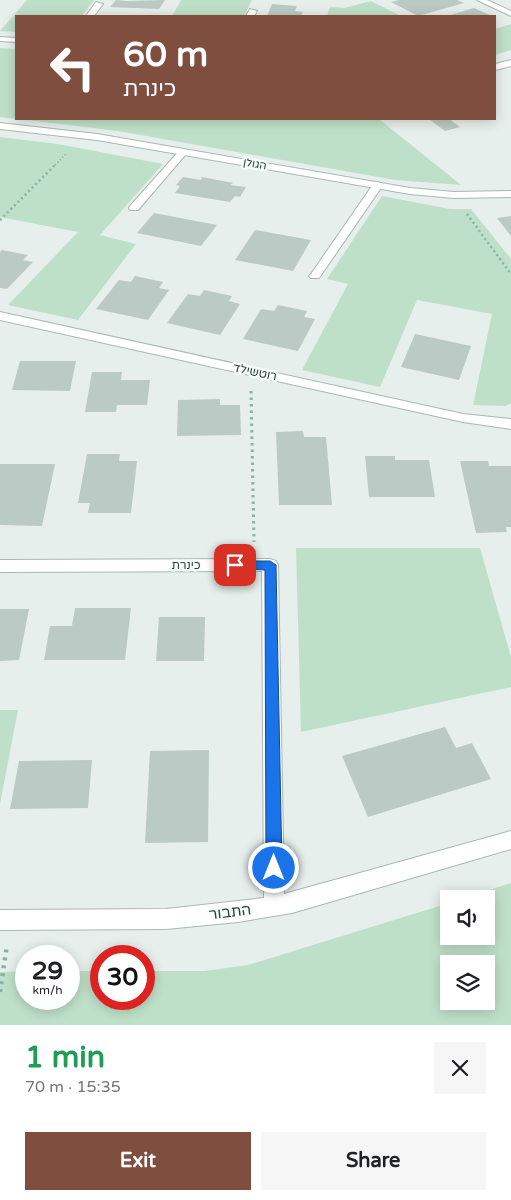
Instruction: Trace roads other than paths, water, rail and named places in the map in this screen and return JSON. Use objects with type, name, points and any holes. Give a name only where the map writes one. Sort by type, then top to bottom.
[{"type":"street","points":[[481,0],[511,14]]},
{"type":"street","points":[[91,15],[100,4]]},
{"type":"street","points":[[0,39],[15,40]]},
{"type":"street","points":[[496,67],[511,63]]},
{"type":"street","name":"הגולן","points":[[0,126],[85,136],[378,186],[454,195],[511,194]]},
{"type":"street","points":[[134,208],[184,152]]},
{"type":"street","points":[[315,276],[378,186]]},
{"type":"street","name":"רוטשילד","points":[[0,316],[463,418],[511,424]]},
{"type":"street","name":"כינרת","points":[[0,566],[270,565],[274,906]]},
{"type":"street","name":"התבור","points":[[6,920],[166,919],[274,906],[329,893],[511,840]]}]
